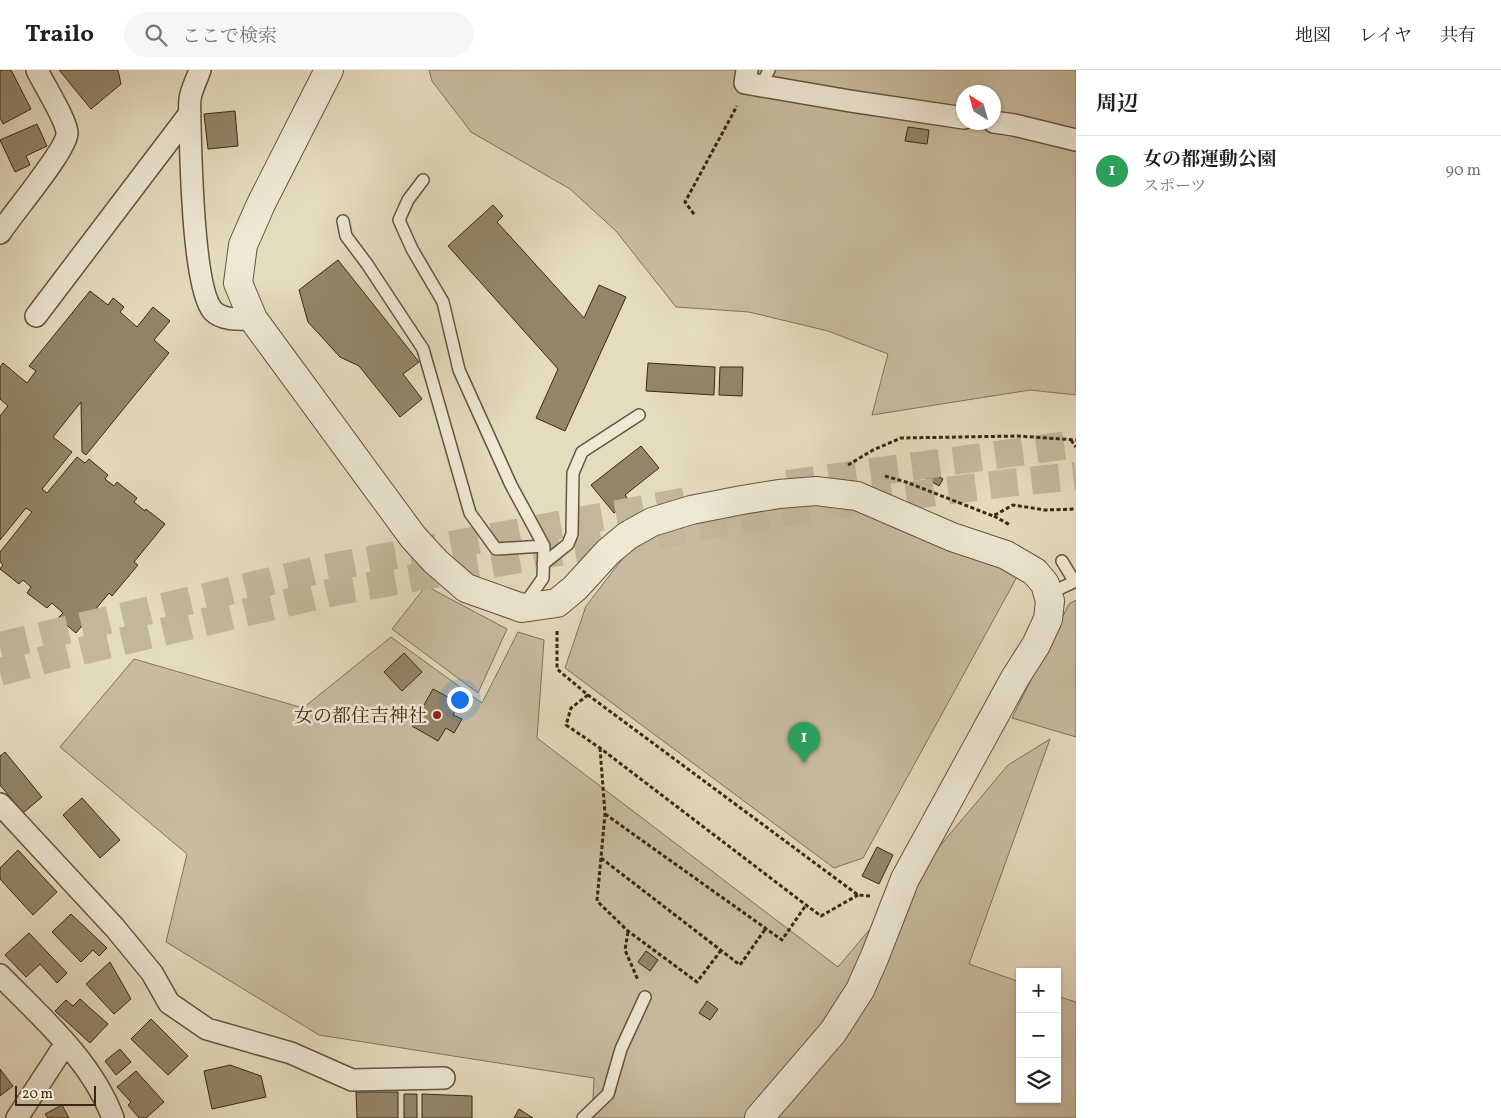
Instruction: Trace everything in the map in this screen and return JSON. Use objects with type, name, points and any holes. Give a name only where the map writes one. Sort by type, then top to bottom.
[{"type":"street","points":[[0,233],[48,169],[65,140],[67,132],[37,70]]},
{"type":"street","points":[[200,70],[190,98],[191,164],[198,256],[207,301],[214,312],[223,317],[253,319]]},
{"type":"street","points":[[329,70],[261,204],[244,245],[238,283],[253,319],[413,537],[436,562],[466,588],[522,608],[557,603],[575,588],[608,552],[627,536],[652,522],[691,510],[742,500],[816,491],[857,496],[952,536],[1006,555],[1035,572],[1045,584],[1050,601],[1048,619],[1036,645],[1015,678],[905,879],[860,990],[833,1032],[759,1118]]},
{"type":"street","points":[[757,78],[956,116]]},
{"type":"street","points":[[36,316],[190,114]]},
{"type":"street","points":[[1001,123],[1076,140]]},
{"type":"street","points":[[0,804],[115,928],[152,973],[169,1004],[208,1029],[290,1052],[352,1080],[444,1078]]},
{"type":"street","points":[[0,975],[66,1043],[106,1097],[114,1118]]},
{"type":"street","points":[[17,1118],[66,1043]]},
{"type":"lane","points":[[423,180],[408,200],[399,220],[412,249],[443,302],[459,370],[511,485],[544,546],[543,578],[522,608]]},
{"type":"lane","points":[[343,221],[346,236],[367,264],[423,349],[470,513],[496,549],[544,546]]},
{"type":"lane","points":[[543,564],[568,544],[572,534],[573,473],[582,452],[639,415]]},
{"type":"lane","points":[[1048,594],[1075,581],[1062,561]]},
{"type":"lane","points":[[583,1118],[608,1094],[621,1049],[645,997]]},
{"type":"path","points":[[694,214],[685,202],[757,78]]},
{"type":"path","points":[[848,464],[873,450],[901,438],[1018,436],[1074,440],[1076,447]]},
{"type":"path","points":[[993,516],[1012,526]]},
{"type":"path","points":[[557,603],[557,669],[588,695],[858,895],[822,916],[806,905],[600,748],[566,725],[571,708],[588,695]]},
{"type":"path","points":[[600,748],[605,814],[597,901],[628,931],[697,982],[722,949]]},
{"type":"path","points":[[605,814],[782,940],[806,905]]},
{"type":"path","points":[[601,858],[722,949],[740,965],[766,928]]},
{"type":"path","points":[[628,931],[625,950],[645,997]]},
{"type":"shaded area","points":[[429,70],[1076,70],[1076,395],[1030,390],[872,415],[888,354],[828,331],[749,312],[676,307],[616,231],[570,189],[471,132],[432,81]]},
{"type":"shaded area","points":[[794,502],[830,505],[881,514],[1018,575],[863,858],[834,868],[565,668],[586,606],[627,553],[677,522]]},
{"type":"shaded area","points":[[426,586],[507,629],[478,693],[392,629]]},
{"type":"shaded area","points":[[1076,600],[1076,737],[1012,718],[1069,604]]},
{"type":"shaded area","points":[[518,632],[544,640],[537,738],[838,967],[1008,765],[1050,739],[969,964],[1016,981],[1016,1103],[1061,1103],[1061,997],[1076,1002],[1076,1118],[592,1118],[594,1078],[319,1035],[166,942],[187,854],[60,747],[134,659],[303,708],[391,637],[482,703]]},
{"type":"building","points":[[0,70],[11,70],[31,109],[3,124],[0,118]]},
{"type":"building","points":[[59,70],[118,70],[121,84],[91,109]]},
{"type":"building","points":[[235,111],[238,146],[208,149],[204,114]]},
{"type":"building","points":[[37,124],[47,146],[26,156],[30,165],[15,172],[0,140]]},
{"type":"building","points":[[908,127],[929,130],[927,144],[905,141]]},
{"type":"building","points":[[493,205],[503,216],[497,222],[584,318],[599,285],[626,297],[565,431],[536,418],[558,369],[448,246]]},
{"type":"building","points":[[338,260],[419,362],[403,374],[422,399],[400,417],[359,366],[340,357],[308,322],[299,290]]},
{"type":"building","points":[[90,291],[108,305],[113,298],[124,307],[120,312],[137,327],[153,307],[170,321],[154,340],[169,353],[86,455],[82,452],[81,402],[53,437],[72,452],[42,489],[47,493],[77,457],[85,463],[89,459],[108,475],[105,479],[114,486],[117,482],[137,498],[134,502],[165,524],[134,562],[138,565],[112,596],[109,593],[76,633],[58,618],[63,613],[52,603],[47,608],[27,593],[31,587],[23,580],[19,584],[0,569],[3,565],[0,562],[0,552],[32,512],[26,508],[0,540],[0,416],[8,406],[0,399],[0,367],[3,363],[27,383],[36,371],[29,366]]},
{"type":"building","points":[[648,363],[715,367],[714,395],[646,391]]},
{"type":"building","points":[[720,367],[743,367],[742,396],[719,395]]},
{"type":"building","points":[[641,446],[659,468],[625,495],[629,501],[614,513],[591,485]]},
{"type":"building","points":[[927,469],[943,479],[939,486],[922,476]]},
{"type":"building","points":[[404,653],[422,672],[402,691],[384,672]]},
{"type":"building","points":[[433,689],[459,703],[453,715],[462,719],[454,733],[446,728],[438,741],[412,726]]},
{"type":"building","points":[[5,752],[42,797],[23,813],[0,785],[0,756]]},
{"type":"building","points":[[82,798],[120,840],[100,858],[63,815]]},
{"type":"building","points":[[877,847],[893,855],[879,884],[862,876]]},
{"type":"building","points":[[18,850],[57,892],[33,915],[0,879],[0,868]]},
{"type":"building","points":[[71,914],[107,948],[99,956],[93,950],[81,962],[52,932]]},
{"type":"building","points":[[29,933],[67,973],[57,983],[40,964],[26,977],[5,955]]},
{"type":"building","points":[[646,951],[658,960],[650,971],[638,962]]},
{"type":"building","points":[[110,962],[131,999],[114,1014],[86,984]]},
{"type":"building","points":[[80,999],[108,1024],[90,1043],[55,1011],[66,1000],[73,1006]]},
{"type":"building","points":[[707,1001],[718,1009],[710,1020],[699,1013]]},
{"type":"building","points":[[151,1019],[188,1056],[168,1075],[131,1039]]},
{"type":"building","points":[[120,1049],[131,1062],[116,1075],[105,1061]]},
{"type":"building","points":[[230,1065],[261,1076],[266,1097],[212,1109],[204,1071]]},
{"type":"building","points":[[0,1069],[13,1086],[0,1096]]},
{"type":"building","points":[[136,1071],[164,1102],[146,1118],[139,1118],[128,1105],[131,1102],[117,1087]]},
{"type":"building","points":[[356,1092],[398,1092],[398,1118],[357,1118]]},
{"type":"building","points":[[404,1094],[417,1094],[417,1118],[404,1118]]},
{"type":"building","points":[[422,1094],[472,1096],[472,1118],[422,1118]]},
{"type":"building","points":[[62,1105],[69,1118],[48,1118],[45,1114]]},
{"type":"building","points":[[519,1109],[533,1118],[514,1118]]},
{"type":"tunnel","points":[[787,484],[1076,444]]},
{"type":"tunnel","points":[[0,672],[51,658],[329,593],[794,510],[1076,476]]},
{"type":"tunnel","points":[[0,646],[326,568],[693,500]]},
{"type":"place","name":"女の都住吉神社","points":[[437,715]]},
{"type":"place","name":"女の都運動公園","points":[[804,763]]}]
